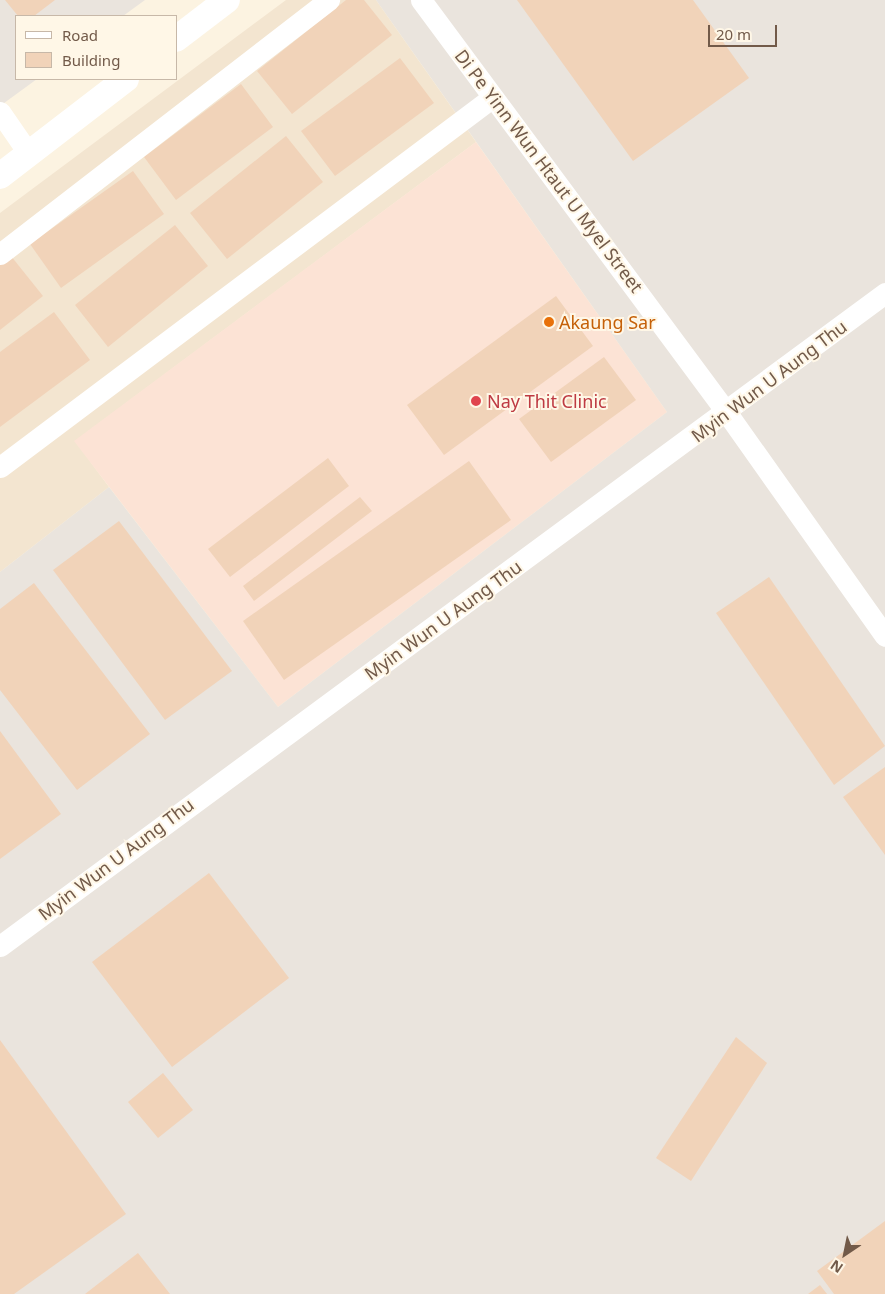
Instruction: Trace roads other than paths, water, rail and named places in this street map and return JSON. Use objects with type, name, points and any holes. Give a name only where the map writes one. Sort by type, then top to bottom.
[{"type":"street","points":[[178,37],[227,0]]},
{"type":"street","points":[[0,254],[329,0]]},
{"type":"street","name":"Di Pe Yinn Wun Htaut U Myel Street","points":[[421,0],[727,413],[885,636]]},
{"type":"street","points":[[0,176],[125,80]]},
{"type":"street","points":[[0,468],[493,97]]},
{"type":"street","points":[[0,112],[29,154]]},
{"type":"street","name":"Myin Wun U Aung Thu","points":[[0,946],[727,413],[885,294]]},
{"type":"place","name":"Akaung Sar","points":[[549,322]]},
{"type":"place","name":"Nay Thit Clinic","points":[[476,401]]}]
